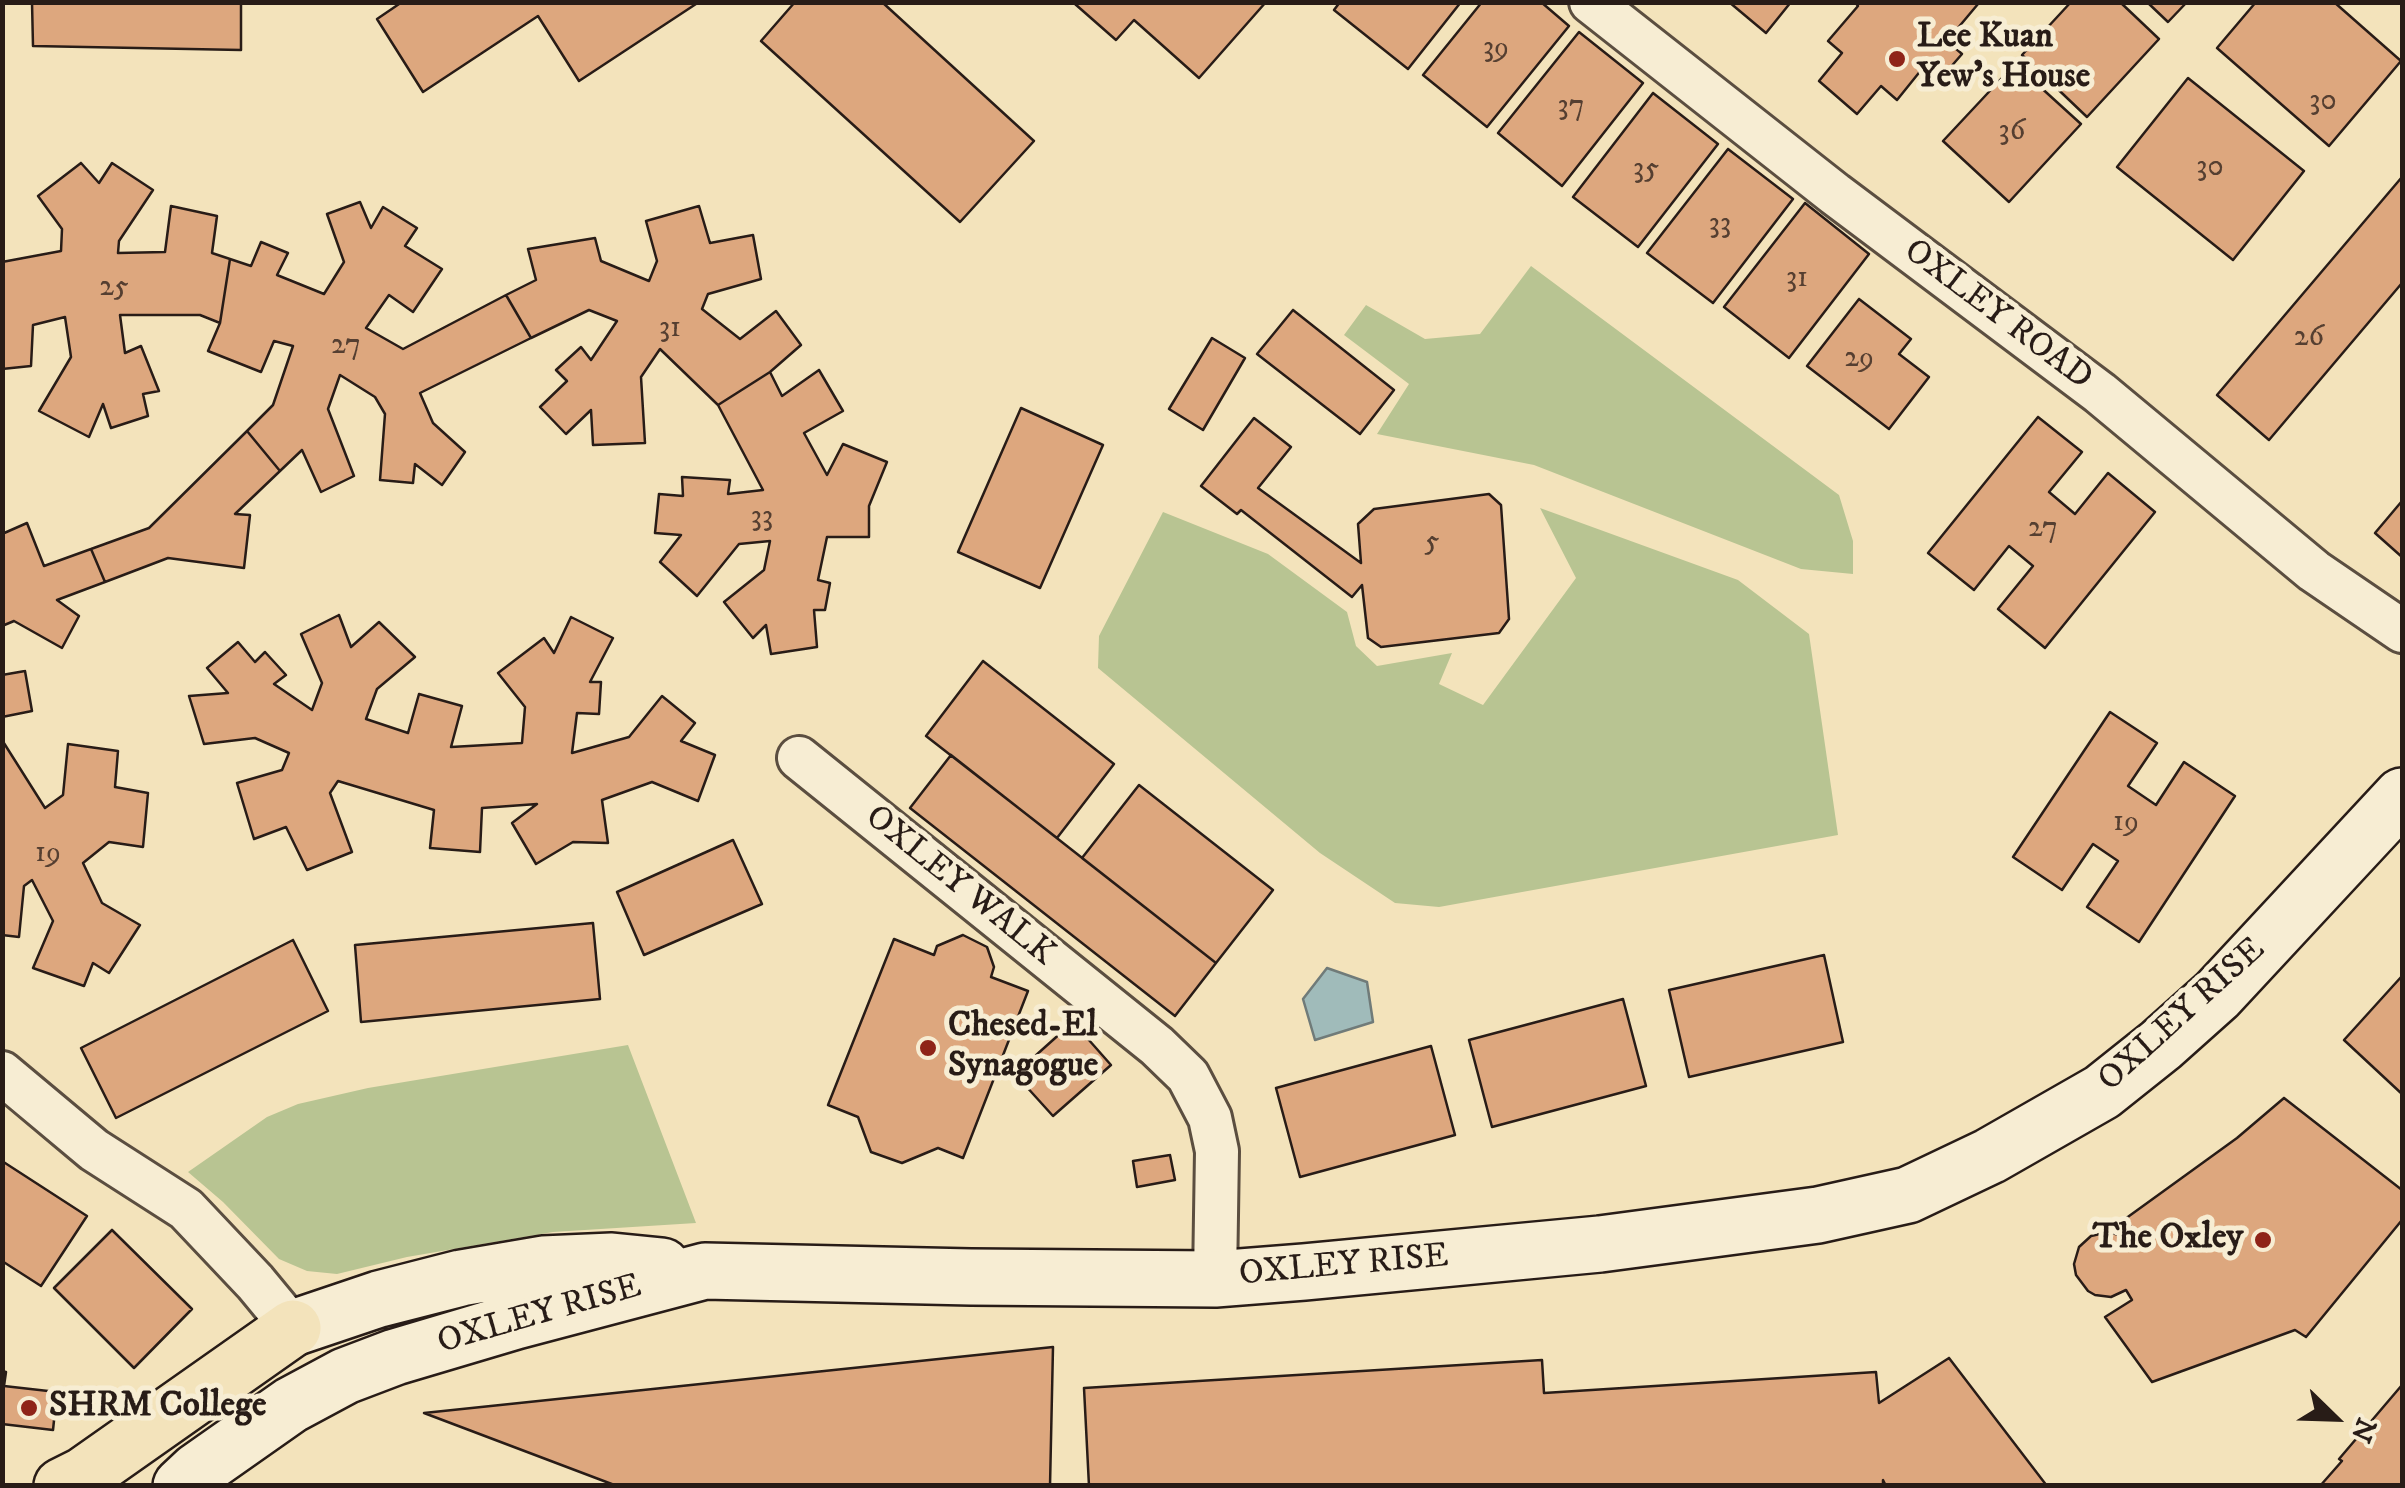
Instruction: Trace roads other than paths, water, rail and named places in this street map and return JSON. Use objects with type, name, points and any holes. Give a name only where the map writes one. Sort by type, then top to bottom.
[{"type":"main road","name":"OXLEY RISE","points":[[181,1486],[196,1471],[291,1405],[344,1376],[516,1321],[705,1271],[987,1278],[1215,1278],[1600,1244],[1818,1216],[1908,1195],[1990,1156],[2102,1092],[2161,1045],[2217,996],[2402,796]]},
{"type":"main road","points":[[62,1486],[84,1476],[293,1328],[461,1278],[543,1264],[612,1261],[705,1271]]},
{"type":"street","name":"OXLEY ROAD","points":[[1591,2],[1834,194],[2100,393],[2314,571],[2402,631]]},
{"type":"street","name":"OXLEY WALK","points":[[799,758],[1157,1046],[1188,1076],[1210,1118],[1217,1151],[1215,1278]]},
{"type":"street","points":[[2,1073],[94,1150],[186,1209],[293,1328]]},
{"type":"water","points":[[1327,968],[1367,982],[1373,1022],[1315,1040],[1303,999]]},
{"type":"place","name":"Lee Kuan Yew's House","points":[[1897,59]]},
{"type":"place","name":"Chesed-El Synagogue","points":[[928,1048]]},
{"type":"place","name":"The Oxley","points":[[2263,1240]]},
{"type":"place","name":"SHRM College","points":[[29,1408]]}]
